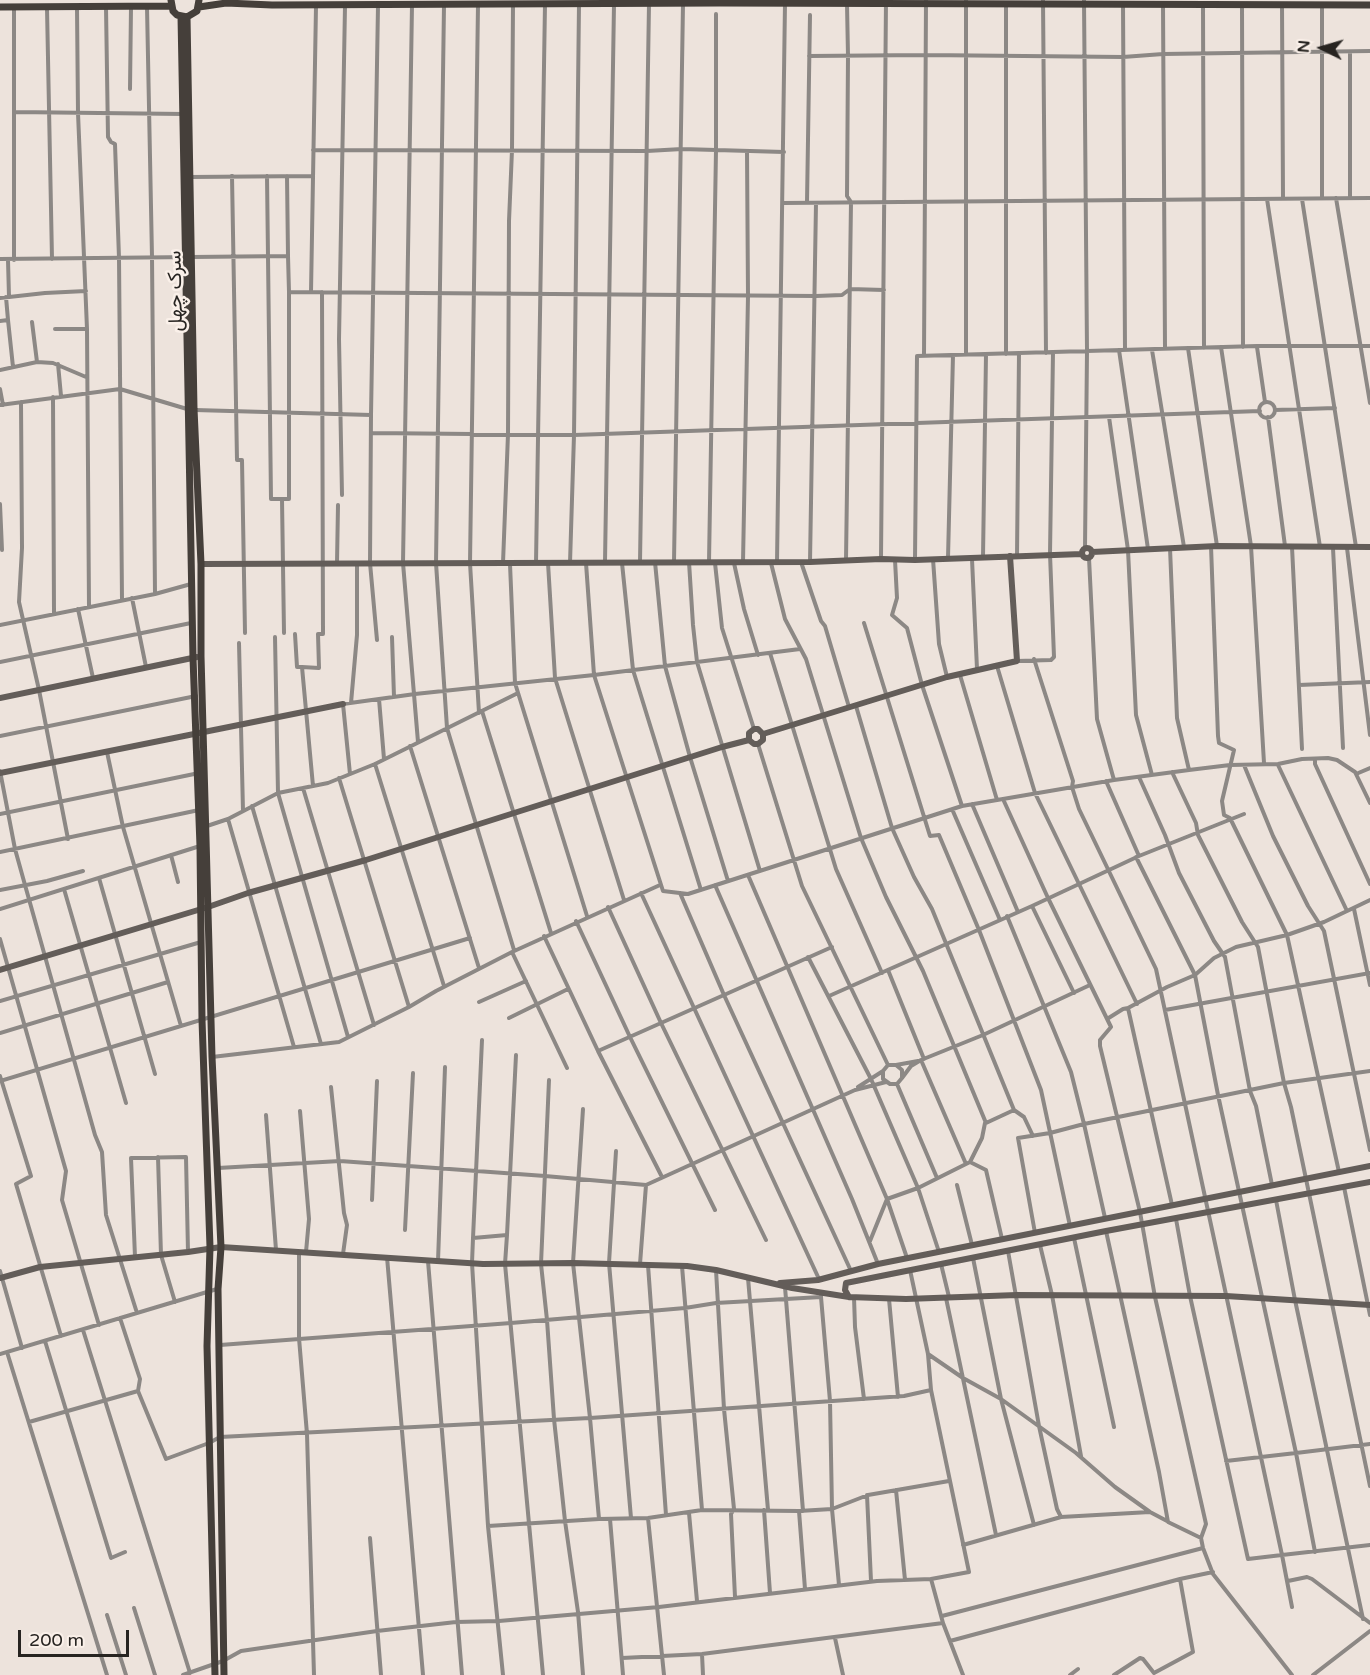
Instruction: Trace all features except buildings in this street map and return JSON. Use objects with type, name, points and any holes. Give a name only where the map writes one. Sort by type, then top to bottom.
[{"type":"main road","points":[[211,0],[226,3]]},
{"type":"main road","points":[[0,7],[131,7],[171,3],[173,11],[184,17],[194,14],[199,4],[226,3],[345,5],[368,2],[378,5],[412,5],[830,1],[1366,3]]},
{"type":"main road","points":[[184,17],[188,256]]},
{"type":"main road","name":"سرک چهل","points":[[186,114],[190,177],[188,256],[191,409],[201,564],[201,656],[198,695]]},
{"type":"main road","points":[[191,409],[193,658],[204,732],[201,772],[205,908],[209,939],[221,1247],[218,1289],[224,1675]]},
{"type":"main road","points":[[201,564],[810,562],[983,558],[1083,551],[1089,548],[1091,555],[1128,550],[1214,546],[1370,548]]},
{"type":"main road","points":[[763,734],[947,677],[1017,661],[1013,556]]},
{"type":"main road","points":[[0,698],[201,656]]},
{"type":"main road","points":[[198,695],[196,734],[201,772]]},
{"type":"main road","points":[[0,772],[343,704]]},
{"type":"main road","points":[[0,970],[248,893],[366,860],[722,747],[749,740],[758,744],[763,740],[763,734],[760,730],[754,729],[749,734],[749,740]]},
{"type":"main road","points":[[202,809],[207,826],[204,845]]},
{"type":"main road","points":[[205,908],[201,942],[202,1020],[210,1247],[207,1346],[215,1675]]},
{"type":"main road","points":[[773,1283],[819,1280],[907,1258],[1370,1166]]},
{"type":"main road","points":[[851,1297],[845,1290],[846,1283],[1106,1231],[1370,1182]]},
{"type":"main road","points":[[1,1276],[40,1267],[221,1247],[472,1263],[681,1265],[716,1270],[821,1295],[888,1299],[1017,1295],[1226,1296],[1369,1305]]},
{"type":"street","points":[[570,563],[574,435],[576,150],[574,2]]},
{"type":"street","points":[[605,562],[612,150],[610,2]]},
{"type":"street","points":[[640,562],[647,151],[646,2]]},
{"type":"street","points":[[674,562],[683,2]]},
{"type":"street","points":[[846,2],[847,196],[851,202],[846,561]]},
{"type":"street","points":[[881,559],[886,2]]},
{"type":"street","points":[[924,356],[926,2]]},
{"type":"street","points":[[966,2],[966,355]]},
{"type":"street","points":[[1043,2],[1046,352]]},
{"type":"street","points":[[1083,551],[1087,418],[1084,2]]},
{"type":"street","points":[[1125,350],[1123,57],[1126,2]]},
{"type":"street","points":[[1165,349],[1163,54],[1166,2]]},
{"type":"street","points":[[785,3],[779,428],[774,562],[785,619],[806,659],[861,838],[886,897],[923,971],[985,1122],[982,1138],[968,1163],[918,1188],[887,1199],[870,1242]]},
{"type":"street","points":[[1004,3],[1006,354]]},
{"type":"street","points":[[1204,348],[1203,54],[1206,3]]},
{"type":"street","points":[[1244,347],[1242,54],[1245,3]]},
{"type":"street","points":[[1282,199],[1282,52],[1285,3]]},
{"type":"street","points":[[1322,198],[1324,3]]},
{"type":"street","points":[[444,4],[436,563],[447,728],[513,951],[567,1068]]},
{"type":"street","points":[[478,4],[470,563],[478,688],[480,712],[552,933]]},
{"type":"street","points":[[513,4],[512,150],[508,221],[506,563],[518,693],[587,916]]},
{"type":"street","points":[[536,563],[545,4]]},
{"type":"street","points":[[311,292],[316,5]]},
{"type":"street","points":[[342,495],[340,292],[345,5]]},
{"type":"street","points":[[376,640],[370,563],[378,5]]},
{"type":"street","points":[[412,5],[403,563],[418,742]]},
{"type":"street","points":[[147,6],[155,594]]},
{"type":"street","points":[[14,7],[14,260]]},
{"type":"street","points":[[47,7],[52,259]]},
{"type":"street","points":[[77,7],[78,113],[87,329],[89,607]]},
{"type":"street","points":[[106,7],[108,137],[116,144],[122,600]]},
{"type":"street","points":[[130,89],[131,7]]},
{"type":"street","points":[[716,14],[711,430],[712,562],[722,628],[754,729]]},
{"type":"street","points":[[807,202],[810,15]]},
{"type":"street","points":[[809,56],[1006,55],[1084,58],[1163,54],[1370,51]]},
{"type":"street","points":[[1350,52],[1350,198]]},
{"type":"street","points":[[14,112],[186,114]]},
{"type":"street","points":[[313,150],[647,151],[682,149],[784,153]]},
{"type":"street","points":[[743,562],[748,296],[747,151]]},
{"type":"street","points":[[267,176],[271,499],[289,499],[287,176]]},
{"type":"street","points":[[190,177],[312,176]]},
{"type":"street","points":[[232,177],[237,460],[242,460],[245,633]]},
{"type":"street","points":[[1302,198],[1356,548]]},
{"type":"street","points":[[1335,198],[1370,403]]},
{"type":"street","points":[[783,203],[1370,198]]},
{"type":"street","points":[[1267,199],[1320,548]]},
{"type":"street","points":[[810,562],[816,203]]},
{"type":"street","points":[[0,260],[288,256]]},
{"type":"street","points":[[8,260],[8,320],[14,367]]},
{"type":"street","points":[[289,292],[816,296],[842,295],[850,290],[884,290]]},
{"type":"street","points":[[0,298],[86,291]]},
{"type":"street","points":[[296,634],[297,667],[319,668],[318,634],[323,634],[322,292]]},
{"type":"street","points":[[0,321],[8,320]]},
{"type":"street","points":[[32,322],[37,362]]},
{"type":"street","points":[[55,329],[87,329]]},
{"type":"street","points":[[915,560],[918,356],[1257,346],[1370,346]]},
{"type":"street","points":[[1257,346],[1265,402]]},
{"type":"street","points":[[1221,347],[1251,546],[1264,764]]},
{"type":"street","points":[[1188,348],[1214,546],[1218,736],[1219,743],[1234,750],[1222,806],[1224,815],[1230,818],[1287,935],[1339,1172]]},
{"type":"street","points":[[1119,350],[1148,549]]},
{"type":"street","points":[[1152,350],[1184,547]]},
{"type":"street","points":[[1017,661],[1051,660],[1054,657],[1050,554],[1053,352]]},
{"type":"street","points":[[1013,556],[1019,353]]},
{"type":"street","points":[[983,558],[986,354]]},
{"type":"street","points":[[948,559],[953,355]]},
{"type":"street","points":[[0,370],[37,362],[58,364],[86,377]]},
{"type":"street","points":[[58,364],[61,396]]},
{"type":"street","points":[[0,389],[2,405],[120,389],[191,409],[371,415]]},
{"type":"street","points":[[53,398],[54,614]]},
{"type":"street","points":[[21,402],[22,548],[19,602],[68,839]]},
{"type":"street","points":[[1265,402],[1270,403],[1275,410]]},
{"type":"street","points":[[1265,402],[1260,411],[1263,416],[1273,415],[1275,410]]},
{"type":"street","points":[[1275,410],[1335,408]]},
{"type":"street","points":[[371,433],[574,435],[1260,411]]},
{"type":"street","points":[[1109,417],[1128,550],[1136,715],[1152,775]]},
{"type":"street","points":[[1268,417],[1288,546],[1302,749]]},
{"type":"street","points":[[282,499],[284,633]]},
{"type":"street","points":[[0,504],[2,550]]},
{"type":"street","points":[[337,563],[338,505]]},
{"type":"street","points":[[1170,548],[1177,718],[1189,770]]},
{"type":"street","points":[[1333,548],[1343,748]]},
{"type":"street","points":[[1347,548],[1370,735]]},
{"type":"street","points":[[1091,555],[1097,719],[1114,780]]},
{"type":"street","points":[[972,558],[977,669]]},
{"type":"street","points":[[895,560],[897,598],[892,615],[907,628],[922,685],[962,806]]},
{"type":"street","points":[[933,560],[939,644],[947,677]]},
{"type":"street","points":[[586,562],[594,675],[663,891],[688,894],[962,806],[1172,772],[1328,758],[1337,760],[1356,774],[1370,803]]},
{"type":"street","points":[[622,562],[633,670],[701,890]]},
{"type":"street","points":[[655,562],[665,666],[728,881]]},
{"type":"street","points":[[689,562],[698,662],[760,871]]},
{"type":"street","points":[[734,562],[744,609],[758,655]]},
{"type":"street","points":[[801,562],[853,707],[892,828],[914,877],[932,909],[1014,1110],[1024,1117],[1033,1136]]},
{"type":"street","points":[[351,703],[357,635],[357,563]]},
{"type":"street","points":[[548,563],[555,678],[624,900]]},
{"type":"street","points":[[0,625],[155,594],[201,582]]},
{"type":"street","points":[[132,598],[146,668]]},
{"type":"street","points":[[78,609],[93,679]]},
{"type":"street","points":[[0,662],[201,621]]},
{"type":"street","points":[[864,623],[930,836],[939,836],[979,930],[1041,1090],[1070,1226]]},
{"type":"street","points":[[275,637],[278,793],[348,1037]]},
{"type":"street","points":[[392,637],[394,697]]},
{"type":"street","points":[[239,643],[243,811]]},
{"type":"street","points":[[350,774],[343,704],[800,650]]},
{"type":"street","points":[[770,653],[836,869],[882,973]]},
{"type":"street","points":[[1034,659],[1073,781],[1072,788],[1079,809],[1156,969],[1262,1456],[1292,1607]]},
{"type":"street","points":[[997,665],[1035,793],[1137,1004]]},
{"type":"street","points":[[302,667],[313,786]]},
{"type":"street","points":[[960,675],[997,800]]},
{"type":"street","points":[[1299,685],[1370,682]]},
{"type":"street","points":[[207,826],[228,819],[278,793],[313,786],[375,764],[518,693]]},
{"type":"street","points":[[0,736],[198,695]]},
{"type":"street","points":[[379,699],[384,759]]},
{"type":"street","points":[[758,744],[802,886],[888,1065]]},
{"type":"street","points":[[410,746],[479,968]]},
{"type":"street","points":[[107,751],[123,827],[181,1026]]},
{"type":"street","points":[[1315,759],[1314,764],[1370,884]]},
{"type":"street","points":[[375,764],[444,986]]},
{"type":"street","points":[[1278,764],[1347,910]]},
{"type":"street","points":[[1244,765],[1273,836],[1308,906],[1320,924],[1327,943],[1370,1150]]},
{"type":"street","points":[[1356,774],[1370,768]]},
{"type":"street","points":[[0,772],[15,849],[73,1059],[102,1152],[106,1215],[137,1313]]},
{"type":"street","points":[[0,814],[201,772]]},
{"type":"street","points":[[1172,772],[1196,823],[1197,832],[1242,922],[1258,947],[1284,1083],[1291,1107],[1370,1486]]},
{"type":"street","points":[[1139,777],[1179,873],[1214,941],[1225,957],[1250,1091],[1256,1106],[1272,1185]]},
{"type":"street","points":[[339,778],[366,860],[409,1007]]},
{"type":"street","points":[[1106,782],[1137,856],[1195,975],[1218,1095],[1316,1552]]},
{"type":"street","points":[[303,788],[374,1025]]},
{"type":"street","points":[[1003,799],[1110,1029],[1100,1040],[1100,1046],[1140,1212],[1155,1297],[1206,1524],[1201,1538],[1203,1548],[1213,1572],[1292,1675]]},
{"type":"street","points":[[972,804],[1018,912]]},
{"type":"street","points":[[252,806],[321,1044]]},
{"type":"street","points":[[0,852],[202,809]]},
{"type":"street","points":[[952,809],[1000,920]]},
{"type":"street","points":[[829,996],[1032,906],[1137,856],[1244,814]]},
{"type":"street","points":[[228,819],[294,1047]]},
{"type":"street","points":[[0,909],[204,845]]},
{"type":"street","points":[[171,855],[178,882]]},
{"type":"street","points":[[0,890],[83,872]]},
{"type":"street","points":[[748,875],[887,1199],[907,1258]]},
{"type":"street","points":[[99,878],[155,1074]]},
{"type":"street","points":[[212,1057],[339,1042],[513,951],[660,885]]},
{"type":"street","points":[[715,885],[878,1264]]},
{"type":"street","points":[[64,889],[126,1103]]},
{"type":"street","points":[[640,893],[819,1280]]},
{"type":"street","points":[[680,893],[724,995],[851,1271]]},
{"type":"street","points":[[1107,1019],[1195,975],[1205,964],[1236,947],[1287,935],[1320,924],[1370,900]]},
{"type":"street","points":[[1032,906],[1074,993]]},
{"type":"street","points":[[608,907],[661,1023],[766,1240]]},
{"type":"street","points":[[1354,909],[1370,985]]},
{"type":"street","points":[[1007,916],[1071,1072],[1105,1218]]},
{"type":"street","points":[[576,921],[715,1210]]},
{"type":"street","points":[[544,936],[597,1051],[662,1178]]},
{"type":"street","points":[[61,1336],[16,1185],[31,1176],[0,1079],[305,988],[332,982],[470,938]]},
{"type":"street","points":[[0,939],[66,1171],[62,1200],[99,1325]]},
{"type":"street","points":[[0,1001],[209,939]]},
{"type":"street","points":[[597,1051],[831,947]]},
{"type":"street","points":[[808,957],[873,1085],[918,1188],[939,1252]]},
{"type":"street","points":[[888,970],[968,1163],[986,1170],[1002,1239]]},
{"type":"street","points":[[1165,1010],[1369,973]]},
{"type":"street","points":[[479,1002],[525,981]]},
{"type":"street","points":[[0,1033],[168,982]]},
{"type":"street","points":[[888,1065],[923,1059],[953,1048],[1090,985]]},
{"type":"street","points":[[509,1018],[568,989]]},
{"type":"street","points":[[1128,1008],[1172,1206]]},
{"type":"street","points":[[482,1040],[472,1263],[488,1526],[503,1675]]},
{"type":"street","points":[[516,1055],[506,1264],[543,1675]]},
{"type":"street","points":[[897,1084],[910,1066],[923,1059]]},
{"type":"street","points":[[218,1168],[339,1161],[646,1185],[843,1096],[883,1071],[888,1065]]},
{"type":"street","points":[[896,1065],[902,1070],[902,1078]]},
{"type":"street","points":[[438,1261],[445,1067]]},
{"type":"street","points":[[883,1071],[882,1075],[886,1082]]},
{"type":"street","points":[[1035,1233],[1018,1138],[1185,1104],[1218,1095],[1370,1071]]},
{"type":"street","points":[[405,1230],[412,1073]]},
{"type":"street","points":[[549,1080],[540,1241],[541,1264],[554,1419],[578,1612],[583,1675]]},
{"type":"street","points":[[372,1200],[377,1081]]},
{"type":"street","points":[[855,1090],[886,1082],[897,1084]]},
{"type":"street","points":[[897,1084],[937,1178]]},
{"type":"street","points":[[331,1087],[346,1225],[343,1254]]},
{"type":"street","points":[[583,1109],[573,1263],[599,1519]]},
{"type":"street","points":[[985,1122],[1014,1110]]},
{"type":"street","points":[[300,1111],[309,1219],[303,1252],[299,1338],[307,1434],[314,1675]]},
{"type":"street","points":[[266,1115],[276,1250]]},
{"type":"street","points":[[616,1151],[609,1263],[631,1519]]},
{"type":"street","points":[[158,1157],[161,1255],[175,1302]]},
{"type":"street","points":[[135,1258],[131,1158],[186,1157],[188,1252]]},
{"type":"street","points":[[640,1264],[646,1185]]},
{"type":"street","points":[[957,1185],[972,1245]]},
{"type":"street","points":[[1344,1187],[1370,1315]]},
{"type":"street","points":[[1276,1200],[1363,1619]]},
{"type":"street","points":[[1176,1218],[1190,1296],[1248,1558],[1370,1545]]},
{"type":"street","points":[[1106,1231],[1160,1472],[1168,1522]]},
{"type":"street","points":[[473,1238],[507,1235]]},
{"type":"street","points":[[1074,1238],[1114,1427]]},
{"type":"street","points":[[1040,1245],[1052,1295],[1081,1457]]},
{"type":"street","points":[[1008,1251],[1039,1426],[1057,1509],[1061,1517]]},
{"type":"street","points":[[387,1257],[423,1675]]},
{"type":"street","points":[[973,1258],[1001,1399],[1034,1525]]},
{"type":"street","points":[[428,1261],[462,1675]]},
{"type":"street","points":[[648,1264],[666,1515]]},
{"type":"street","points":[[941,1264],[996,1535]]},
{"type":"street","points":[[681,1265],[702,1510]]},
{"type":"street","points":[[716,1270],[716,1303],[734,1509],[731,1514],[735,1597]]},
{"type":"street","points":[[183,1675],[224,1661],[241,1651],[377,1631],[420,1628],[456,1622],[499,1621],[578,1612],[659,1607],[871,1581],[931,1579],[969,1572],[931,1390],[928,1354],[910,1270]]},
{"type":"street","points":[[1,1276],[22,1348]]},
{"type":"street","points":[[748,1278],[759,1406],[770,1593]]},
{"type":"street","points":[[785,1286],[805,1589]]},
{"type":"street","points":[[0,1354],[218,1289]]},
{"type":"street","points":[[219,1345],[476,1326],[821,1295],[830,1401],[832,1509],[839,1585]]},
{"type":"street","points":[[851,1297],[864,1399]]},
{"type":"street","points":[[888,1299],[898,1397]]},
{"type":"street","points":[[120,1318],[140,1379],[138,1391],[166,1459],[220,1437],[590,1418],[622,1414],[898,1397],[931,1390]]},
{"type":"street","points":[[83,1330],[190,1674]]},
{"type":"street","points":[[45,1341],[111,1558],[125,1552]]},
{"type":"street","points":[[8,1352],[107,1675]]},
{"type":"street","points":[[928,1354],[963,1378],[1001,1399],[1039,1426],[1150,1512],[1201,1538]]},
{"type":"street","points":[[29,1422],[138,1391]]},
{"type":"street","points":[[1226,1461],[1370,1444]]},
{"type":"street","points":[[488,1526],[648,1518],[702,1510],[832,1509],[867,1495],[949,1481]]},
{"type":"street","points":[[896,1490],[905,1580]]},
{"type":"street","points":[[867,1495],[871,1581]]},
{"type":"street","points":[[963,1545],[1061,1517],[1150,1512]]},
{"type":"street","points":[[689,1513],[697,1601]]},
{"type":"street","points":[[648,1518],[659,1607],[664,1675]]},
{"type":"street","points":[[610,1519],[623,1675]]},
{"type":"street","points":[[370,1538],[381,1675]]},
{"type":"street","points":[[942,1616],[1203,1548]]},
{"type":"street","points":[[950,1641],[1213,1572]]},
{"type":"street","points":[[1288,1581],[1307,1577],[1312,1579],[1370,1623]]},
{"type":"street","points":[[931,1579],[943,1623],[963,1675]]},
{"type":"street","points":[[1114,1675],[1140,1658],[1155,1674],[1193,1652],[1180,1579]]},
{"type":"street","points":[[134,1608],[155,1675]]},
{"type":"street","points":[[107,1615],[126,1675]]},
{"type":"street","points":[[622,1659],[702,1654],[943,1623]]},
{"type":"street","points":[[1313,1675],[1370,1631]]},
{"type":"street","points":[[835,1638],[843,1675]]},
{"type":"street","points":[[702,1654],[704,1675]]},
{"type":"street","points":[[1070,1675],[1078,1669]]}]
